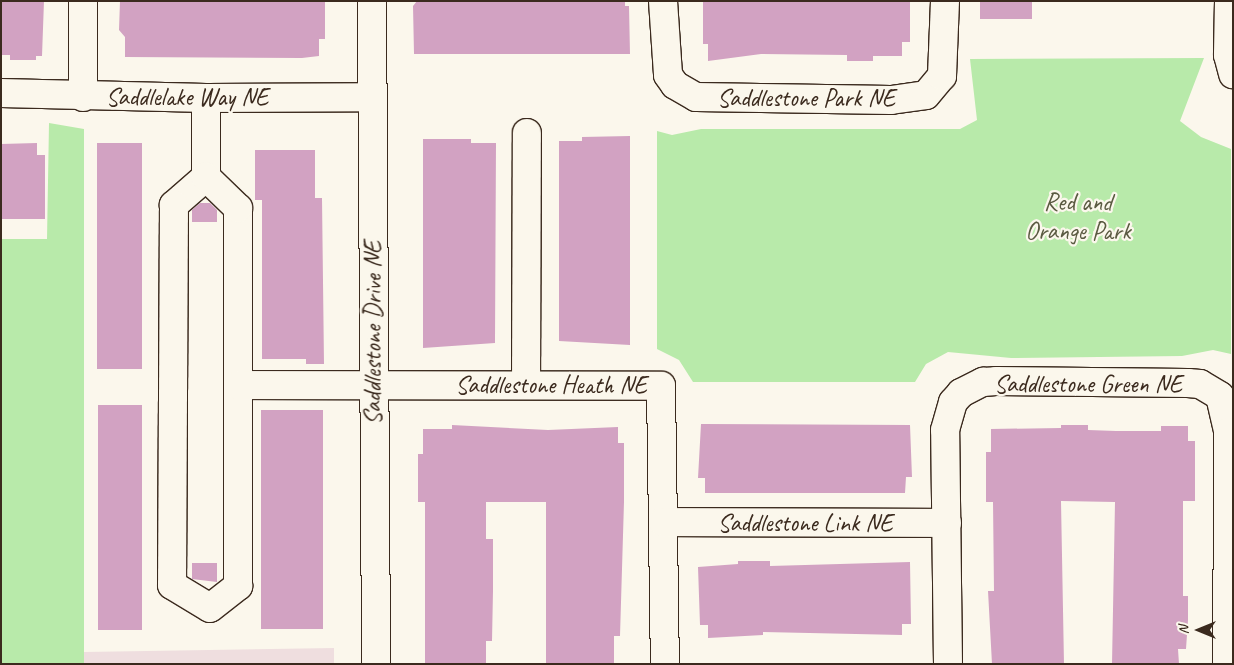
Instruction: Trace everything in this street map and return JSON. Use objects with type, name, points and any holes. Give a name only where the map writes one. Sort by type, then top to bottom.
[{"type":"street","points":[[83,1],[83,97]]},
{"type":"street","name":"Saddlestone Drive NE","points":[[372,1],[376,664]]},
{"type":"street","name":"Saddlestone Park NE","points":[[663,1],[665,63],[675,85],[685,92],[710,99],[882,100],[916,98],[935,87],[945,64],[945,1]]},
{"type":"street","points":[[1229,1],[1228,55],[1233,74]]},
{"type":"street","name":"Saddlelake Way NE","points":[[1,93],[83,97],[372,97]]},
{"type":"street","points":[[206,98],[206,177],[238,208],[238,586],[210,608],[172,585],[174,205],[206,177]]},
{"type":"street","points":[[526,385],[527,133]]},
{"type":"street","name":"Saddlestone Green NE","points":[[948,664],[945,430],[953,402],[971,387],[996,381],[1188,383],[1209,389],[1223,404],[1228,432],[1227,664]]},
{"type":"street","name":"Saddlestone Heath NE","points":[[239,385],[661,386],[664,664]]},
{"type":"street","name":"Saddlestone Link NE","points":[[663,522],[946,523]]},
{"type":"shaded area","points":[[334,648],[334,664],[84,664],[84,652]]},
{"type":"green space","name":"Red and Orange Park","points":[[1204,58],[1180,121],[1201,137],[1231,149],[1231,354],[1213,350],[1182,356],[1011,358],[948,352],[926,364],[915,382],[693,382],[679,360],[657,349],[657,131],[672,135],[701,129],[960,129],[977,120],[970,59]]},
{"type":"green space","points":[[49,123],[84,129],[84,664],[1,664],[1,239],[47,239]]},
{"type":"building","points":[[1,1],[44,1],[42,56],[36,56],[36,60],[10,60],[10,55],[1,55]]},
{"type":"building","points":[[120,1],[325,1],[325,39],[319,39],[319,56],[302,58],[125,57],[125,37],[119,30]]},
{"type":"building","points":[[417,1],[625,1],[625,6],[629,6],[630,54],[414,54],[413,6]]},
{"type":"building","points":[[703,1],[910,1],[910,42],[902,42],[902,56],[873,56],[873,61],[847,61],[847,55],[761,54],[708,61],[708,44],[703,44]]},
{"type":"building","points":[[980,1],[1032,1],[1032,19],[980,19]]},
{"type":"building","points":[[630,136],[630,345],[559,341],[559,141],[582,141],[582,137]]},
{"type":"building","points":[[423,139],[471,139],[471,143],[496,143],[495,343],[423,348]]},
{"type":"building","points":[[37,143],[37,155],[45,155],[45,219],[1,219],[1,144]]},
{"type":"building","points":[[97,143],[142,143],[142,369],[97,369]]},
{"type":"building","points":[[255,150],[315,150],[315,198],[322,198],[324,364],[306,364],[306,359],[262,359],[262,200],[255,200]]},
{"type":"building","points":[[200,203],[210,203],[217,210],[217,222],[192,222],[192,210]]},
{"type":"building","points":[[98,405],[142,405],[142,630],[98,630]]},
{"type":"building","points":[[261,410],[323,410],[323,629],[261,629]]},
{"type":"building","points":[[701,424],[910,425],[912,477],[906,477],[905,493],[705,493],[705,478],[698,478]]},
{"type":"building","points":[[452,425],[548,430],[618,427],[618,443],[624,443],[624,502],[620,636],[614,636],[614,664],[546,664],[546,502],[486,502],[486,539],[493,539],[493,591],[492,641],[486,641],[486,664],[425,664],[425,502],[418,502],[418,454],[423,454],[423,429],[452,429]]},
{"type":"building","points":[[1061,425],[1088,425],[1088,430],[1116,431],[1161,431],[1161,426],[1188,426],[1188,441],[1195,441],[1195,501],[1183,501],[1183,596],[1188,596],[1188,620],[1186,649],[1178,649],[1179,664],[1112,664],[1115,502],[1061,501],[1064,664],[992,664],[988,591],[994,591],[993,502],[986,502],[986,452],[991,452],[991,429],[1061,428]]},
{"type":"building","points":[[738,561],[770,561],[770,566],[910,562],[911,624],[902,624],[902,635],[763,632],[763,635],[708,638],[708,625],[700,625],[698,567],[738,564]]},
{"type":"building","points":[[192,563],[217,563],[217,582],[192,579]]}]
